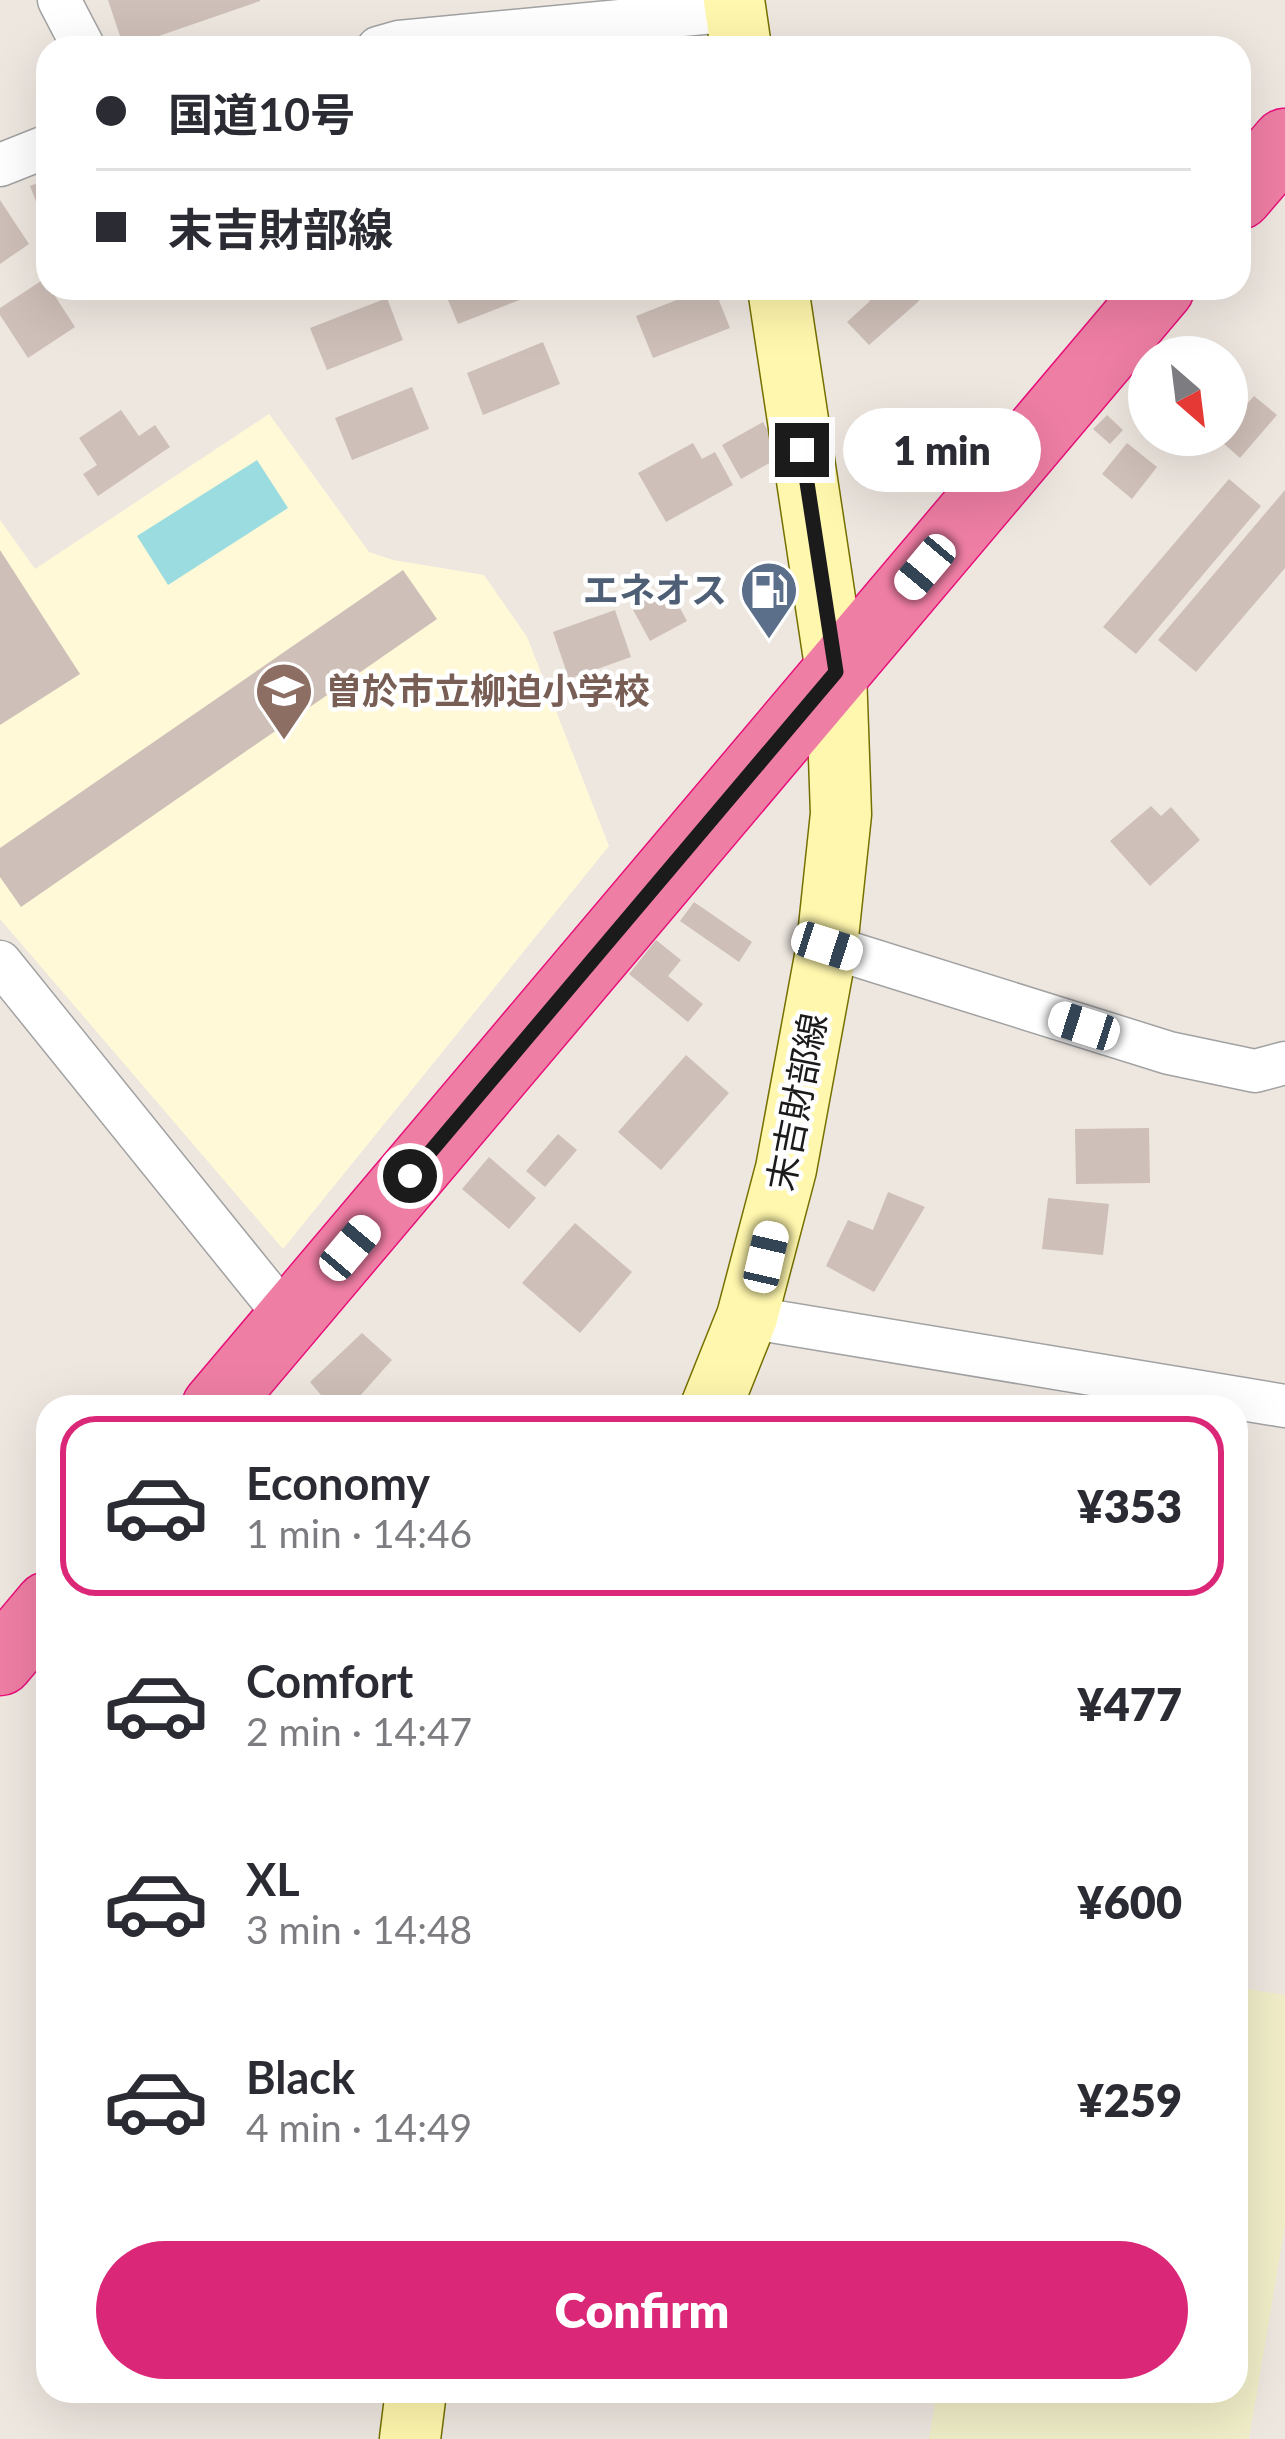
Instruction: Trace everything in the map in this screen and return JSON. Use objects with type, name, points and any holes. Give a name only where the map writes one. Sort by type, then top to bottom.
[{"type":"highway","points":[[1251,182],[1285,142]]},
{"type":"highway","points":[[225,1395],[1151,300]]},
{"type":"highway","points":[[0,1662],[36,1620]]},
{"type":"main road","name":"末吉財部線","points":[[716,1395],[748,1317],[786,1169],[827,946],[842,814],[836,672],[780,300]]},
{"type":"main road","points":[[410,2439],[414,2403]]},
{"type":"street","points":[[59,0],[78,36]]},
{"type":"street","points":[[487,36],[737,19]]},
{"type":"street","points":[[0,165],[36,151]]},
{"type":"street","points":[[827,946],[1169,1053],[1255,1071],[1285,1064]]},
{"type":"street","points":[[0,962],[289,1320]]},
{"type":"street","points":[[748,1317],[1219,1395]]},
{"type":"street","points":[[1248,1400],[1285,1406]]},
{"type":"shaded area","name":"曽於市立柳迫小学校","points":[[269,414],[369,552],[484,575],[527,637],[609,846],[283,1249],[0,919],[0,520],[35,569]]},
{"type":"shaded area","points":[[1248,1989],[1285,1995],[1285,2226],[1249,2439],[929,2439],[935,2403],[1248,2403]]},
{"type":"water","points":[[257,460],[288,508],[168,585],[137,536]]},
{"type":"building","points":[[108,0],[260,0],[159,36],[120,36]]},
{"type":"building","points":[[0,200],[29,244],[0,264]]},
{"type":"building","points":[[36,284],[36,300],[58,300],[75,327],[28,358],[0,308]]},
{"type":"building","points":[[388,300],[403,340],[327,370],[310,328]]},
{"type":"building","points":[[448,300],[520,300],[458,324]]},
{"type":"building","points":[[677,300],[719,300],[730,328],[653,358],[636,316]]},
{"type":"building","points":[[870,301],[919,301],[869,345],[847,322]]},
{"type":"building","points":[[543,342],[560,384],[483,415],[467,373]]},
{"type":"building","points":[[412,387],[429,429],[352,460],[335,418]]},
{"type":"building","points":[[1254,396],[1277,415],[1248,449],[1248,403]]},
{"type":"building","points":[[121,410],[139,436],[155,425],[170,447],[98,496],[83,474],[97,465],[79,438]]},
{"type":"building","points":[[1107,415],[1123,430],[1110,444],[1093,429]]},
{"type":"building","points":[[763,422],[782,456],[741,479],[722,445]]},
{"type":"building","points":[[693,443],[702,459],[715,452],[733,485],[666,522],[638,473]]},
{"type":"building","points":[[1127,443],[1128,456],[1143,456],[1157,467],[1132,499],[1102,474]]},
{"type":"building","points":[[1229,479],[1261,506],[1136,654],[1103,627]]},
{"type":"building","points":[[1285,490],[1285,568],[1196,672],[1158,640]]},
{"type":"building","points":[[0,550],[80,674],[0,725]]},
{"type":"building","points":[[403,570],[437,619],[21,907],[0,877],[0,848]]},
{"type":"building","points":[[668,586],[687,621],[650,641],[631,606]]},
{"type":"building","points":[[615,610],[631,657],[569,679],[553,632]]},
{"type":"building","points":[[1151,806],[1161,816],[1171,807],[1200,840],[1150,886],[1110,841]]},
{"type":"building","points":[[694,902],[752,942],[739,962],[680,921]]},
{"type":"building","points":[[656,940],[681,960],[668,976],[703,1004],[688,1022],[629,974]]},
{"type":"building","points":[[686,1055],[729,1093],[661,1170],[618,1132]]},
{"type":"building","points":[[1149,1128],[1150,1183],[1076,1184],[1075,1129]]},
{"type":"building","points":[[558,1134],[577,1150],[545,1187],[526,1171]]},
{"type":"building","points":[[489,1157],[536,1198],[509,1229],[462,1189]]},
{"type":"building","points":[[888,1192],[925,1207],[874,1292],[826,1266],[848,1220],[873,1230]]},
{"type":"building","points":[[1048,1198],[1109,1204],[1103,1255],[1042,1249]]},
{"type":"building","points":[[575,1223],[632,1272],[580,1333],[522,1283]]},
{"type":"building","points":[[362,1333],[392,1360],[361,1395],[321,1395],[310,1382]]},
{"type":"place","name":"エネオス","points":[[769,641]]},
{"type":"place","name":"曽於市立柳迫小学校","points":[[284,742]]},
{"type":"route","points":[[410,1176],[836,672],[802,450]]}]
